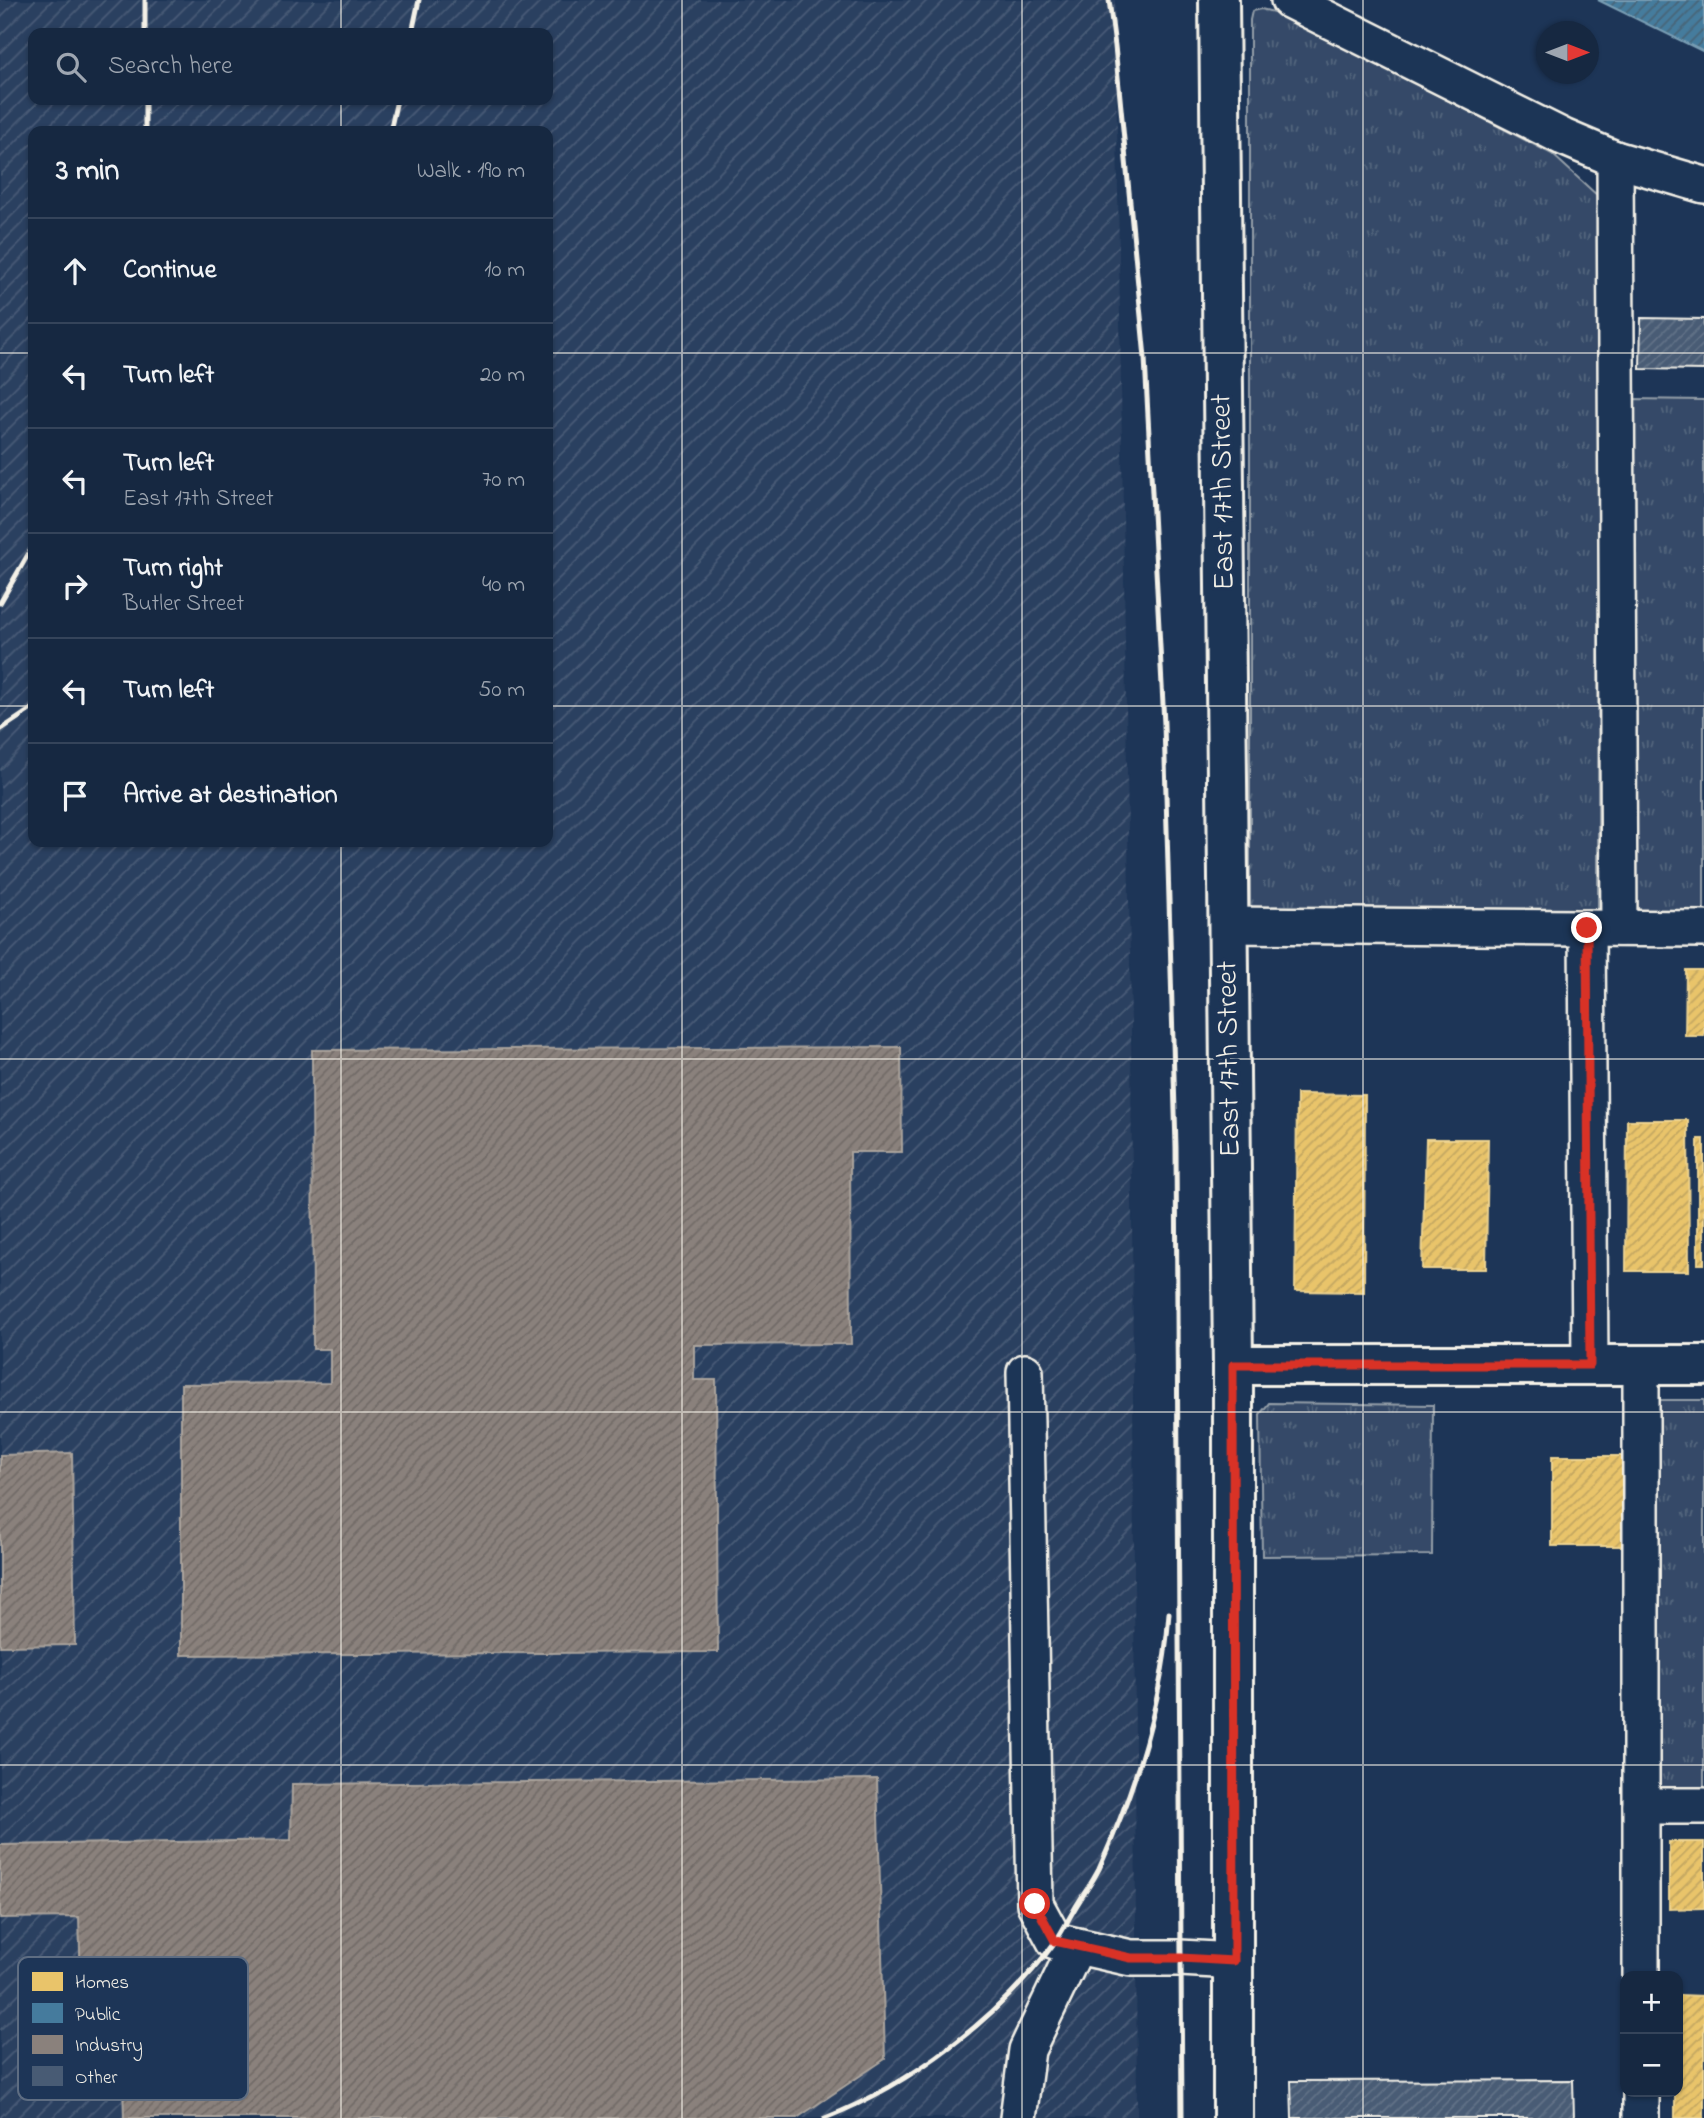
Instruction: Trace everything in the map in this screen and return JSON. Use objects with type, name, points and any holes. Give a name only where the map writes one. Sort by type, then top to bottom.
[{"type":"street","name":"East 17th Street","points":[[1219,0],[1233,1365],[1233,2118]]},
{"type":"street","points":[[1233,1365],[1704,1365]]},
{"type":"lane","points":[[1289,0],[1563,137],[1615,159],[1704,185]]},
{"type":"lane","points":[[1590,1365],[1603,928],[1615,159]]},
{"type":"lane","points":[[1228,925],[1704,929]]},
{"type":"lane","points":[[1641,1365],[1641,1971]]},
{"type":"lane","points":[[1025,1372],[1035,1904],[1055,1941],[1131,1958],[1234,1961]]},
{"type":"lane","points":[[1641,1806],[1704,1806]]},
{"type":"lane","points":[[1018,2118],[1027,2050],[1077,1946]]},
{"type":"lane","points":[[1641,2097],[1641,2118]]},
{"type":"shaded area","points":[[0,0],[1115,0],[1131,1028],[1137,2118],[0,2118]]},
{"type":"green space","points":[[1261,9],[1278,13],[1552,154],[1599,197],[1598,914],[1250,913],[1250,20],[1252,11]]},
{"type":"green space","points":[[1630,399],[1704,400],[1704,913],[1630,914]]},
{"type":"green space","points":[[1658,1400],[1704,1400],[1704,1789],[1656,1789]]},
{"type":"green space","points":[[1269,1403],[1433,1405],[1432,1555],[1262,1556],[1260,1414]]},
{"type":"building: Homes","points":[[1686,970],[1704,970],[1704,1036],[1685,1036]]},
{"type":"building: Homes","points":[[1297,1094],[1365,1095],[1364,1292],[1295,1291]]},
{"type":"building: Homes","points":[[1627,1120],[1688,1120],[1689,1271],[1626,1271]]},
{"type":"building: Homes","points":[[1426,1139],[1488,1139],[1486,1269],[1422,1269]]},
{"type":"building: Homes","points":[[1698,1139],[1704,1139],[1704,1264],[1698,1264]]},
{"type":"building: Homes","points":[[1552,1456],[1622,1456],[1623,1546],[1552,1546]]},
{"type":"building: Homes","points":[[1669,1842],[1704,1842],[1704,1908],[1669,1909]]},
{"type":"building: Homes","points":[[1683,1995],[1704,1996],[1704,2118],[1675,2118],[1675,2097],[1683,2097]]},
{"type":"building: Public","points":[[1598,0],[1704,0],[1704,52]]},
{"type":"building: Industry","points":[[901,1047],[902,1152],[850,1152],[851,1344],[694,1345],[694,1380],[716,1380],[718,1652],[181,1655],[181,1384],[330,1383],[330,1349],[313,1349],[312,1050]]},
{"type":"building: Industry","points":[[72,1453],[75,1645],[0,1646],[0,1455]]},
{"type":"building: Industry","points":[[877,1779],[885,2059],[797,2118],[124,2118],[123,2100],[248,2100],[248,1957],[80,1957],[79,1917],[0,1918],[0,1845],[291,1840],[292,1784]]},
{"type":"building: Other","points":[[1641,318],[1704,319],[1704,370],[1640,369]]},
{"type":"building: Other","points":[[1573,2080],[1574,2118],[1292,2118],[1291,2081]]},
{"type":"railway","points":[[145,0],[145,28]]},
{"type":"railway","points":[[413,28],[419,0]]},
{"type":"railway","points":[[1109,0],[1145,358],[1164,724],[1176,1147],[1182,2118]]},
{"type":"railway","points":[[145,105],[145,126]]},
{"type":"railway","points":[[391,126],[396,105]]},
{"type":"railway","points":[[0,603],[28,555]]},
{"type":"railway","points":[[0,730],[28,711]]},
{"type":"railway","points":[[825,2118],[890,2087],[952,2045],[1008,1996],[1055,1942],[1099,1869],[1124,1808],[1154,1712],[1169,1613]]},
{"type":"route","points":[[1035,1904],[1055,1941],[1131,1958],[1234,1961],[1233,1365],[1590,1365],[1587,928]]}]
